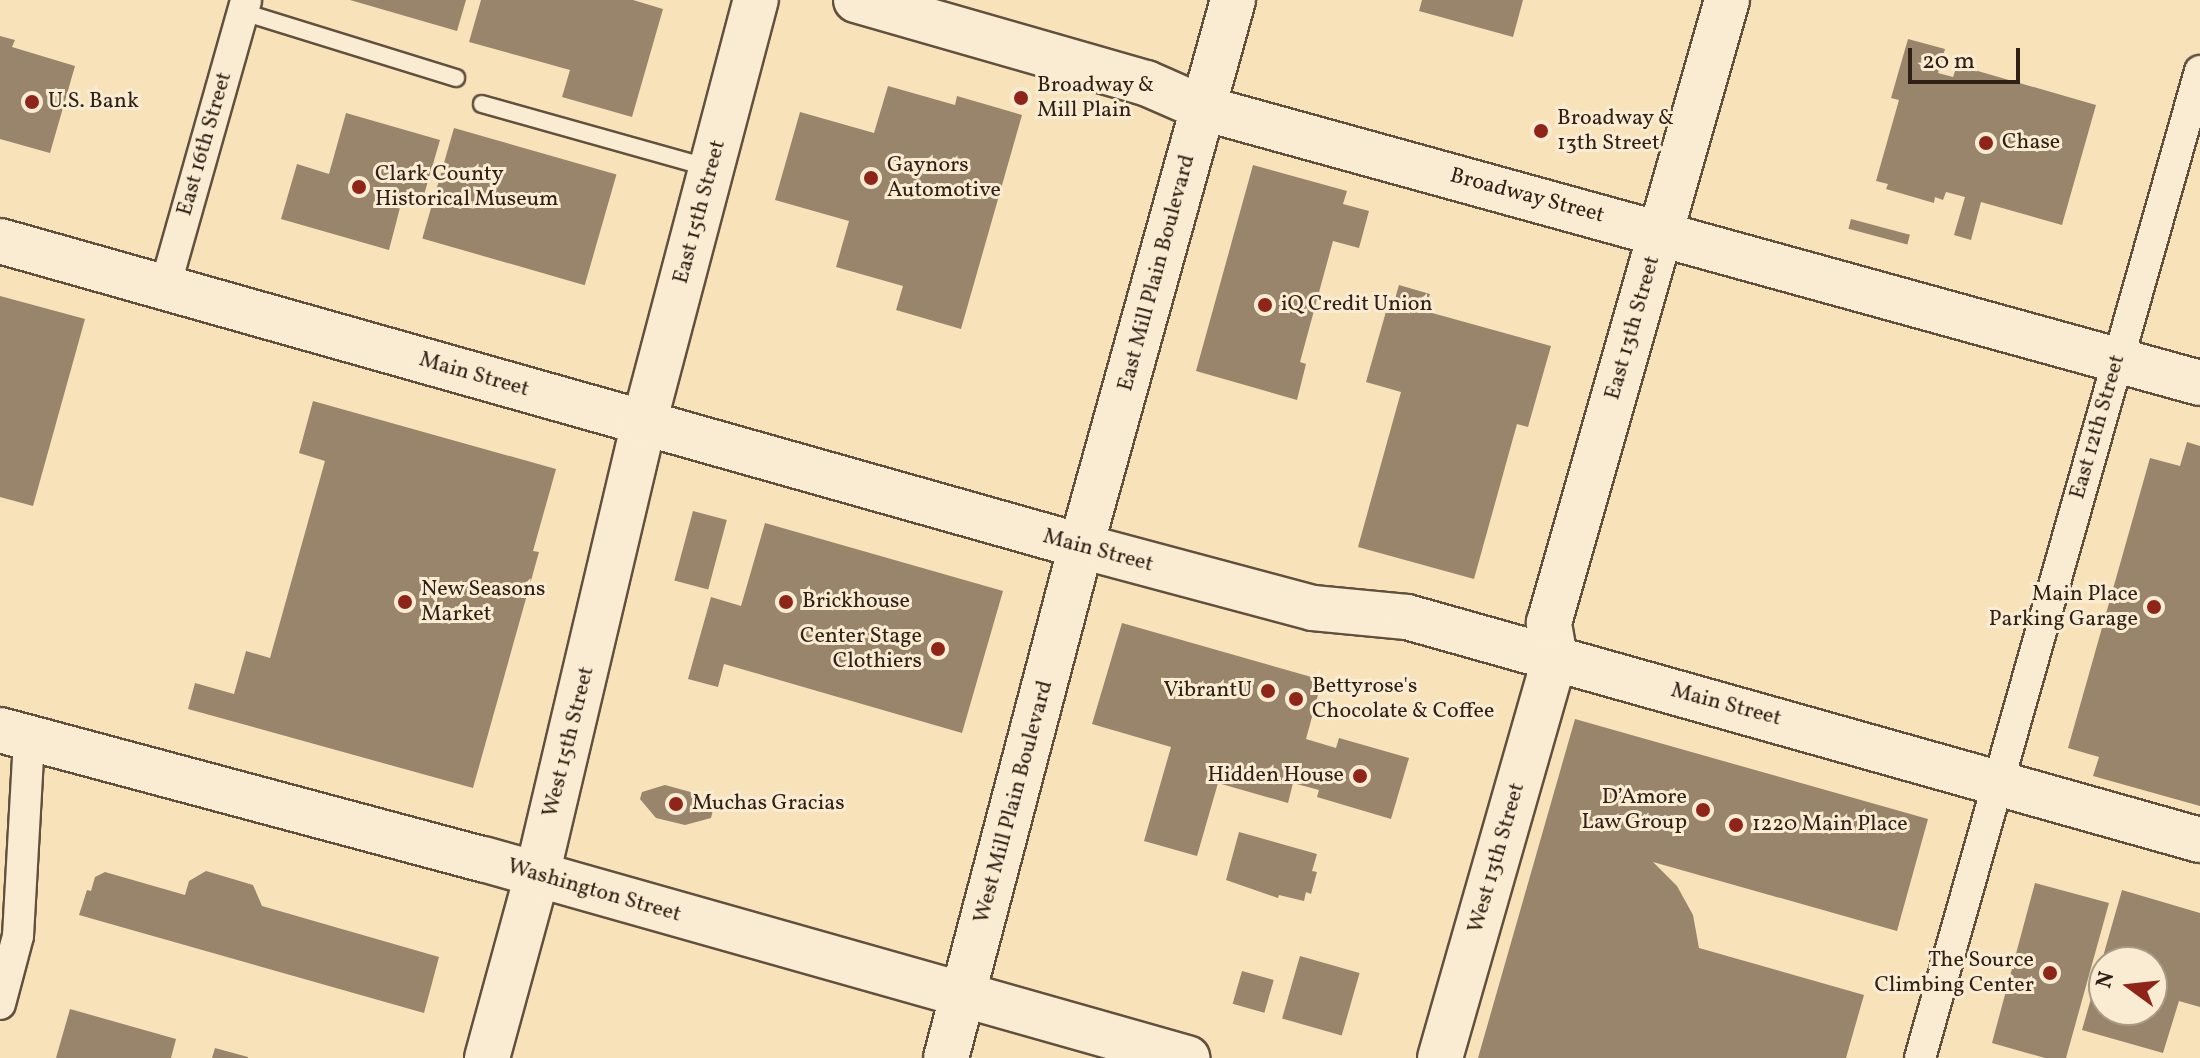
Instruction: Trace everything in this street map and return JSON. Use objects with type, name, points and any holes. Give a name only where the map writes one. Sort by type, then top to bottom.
[{"type":"street","name":"East 15th Street","points":[[644,423],[756,0]]},
{"type":"street","name":"Broadway Street","points":[[856,0],[1146,83],[1203,108],[2200,383]]},
{"type":"street","name":"East Mill Plain Boulevard","points":[[1081,546],[1233,0]]},
{"type":"street","name":"East 13th Street","points":[[1555,658],[1549,623],[1727,0]]},
{"type":"street","name":"East 16th Street","points":[[165,287],[245,6]]},
{"type":"street","name":"East 12th Street","points":[[1920,1058],[2200,71]]},
{"type":"street","name":"Main Street","points":[[0,241],[1081,546],[1313,608],[1407,617],[2200,840]]},
{"type":"street","name":"West 15th Street","points":[[487,1058],[537,875],[644,423]]},
{"type":"street","name":"West Mill Plain Boulevard","points":[[946,1058],[1081,546]]},
{"type":"street","name":"West 13th Street","points":[[1440,1058],[1555,658]]},
{"type":"street","name":"Washington Street","points":[[15,734],[537,875],[1187,1058]]},
{"type":"street","points":[[0,1004],[18,936],[15,734]]},
{"type":"lane","points":[[245,6],[456,78]]},
{"type":"lane","points":[[482,104],[711,168]]},
{"type":"building","points":[[350,0],[466,0],[457,31]]},
{"type":"building","points":[[481,0],[633,0],[663,9],[632,117],[562,97],[570,70],[469,42]]},
{"type":"building","points":[[1422,0],[1523,0],[1513,37],[1419,11]]},
{"type":"building","name":"U.S. Bank","points":[[0,36],[15,40],[12,47],[75,66],[50,153],[0,139]]},
{"type":"building","name":"Chase","points":[[1908,39],[1945,49],[1938,73],[1953,77],[1957,65],[2096,105],[2062,225],[1981,202],[1971,240],[1954,235],[1965,197],[1946,192],[1943,200],[1935,197],[1934,203],[1886,189],[1888,184],[1876,181],[1899,100],[1891,98]]},
{"type":"building","points":[[888,86],[955,105],[957,96],[1022,115],[961,329],[896,310],[903,286],[836,267],[849,221],[775,200],[800,112],[874,133]]},
{"type":"building","name":"Clark County Historical Museum","points":[[346,113],[440,140],[421,205],[402,200],[389,250],[281,219],[297,164],[329,174]]},
{"type":"building","points":[[454,128],[616,175],[585,285],[422,239]]},
{"type":"building","name":"iQ Credit Union","points":[[1253,165],[1347,191],[1343,204],[1369,211],[1359,248],[1333,241],[1300,362],[1306,364],[1297,400],[1196,371]]},
{"type":"building","points":[[1851,219],[1910,235],[1907,244],[1848,229]]},
{"type":"building","points":[[1399,285],[1430,294],[1425,311],[1551,346],[1528,427],[1517,424],[1474,579],[1358,547],[1401,392],[1366,382],[1389,301],[1394,302]]},
{"type":"building","points":[[0,296],[85,319],[33,506],[0,497]]},
{"type":"building","name":"New Seasons Market","points":[[313,401],[556,469],[533,551],[539,552],[473,788],[188,709],[195,683],[234,694],[246,651],[270,658],[325,461],[299,453]]},
{"type":"building","name":"Main Place Parking Garage","points":[[2187,442],[2200,446],[2200,806],[2093,776],[2099,757],[2068,748],[2150,458],[2180,466]]},
{"type":"building","points":[[693,511],[727,520],[708,590],[674,581]]},
{"type":"building","points":[[765,523],[1003,591],[962,733],[724,664],[718,687],[688,679],[711,597],[741,606]]},
{"type":"building","points":[[1122,623],[1322,680],[1306,739],[1336,748],[1339,738],[1409,758],[1391,819],[1317,797],[1319,790],[1293,783],[1288,803],[1218,783],[1197,856],[1144,841],[1171,747],[1092,724]]},
{"type":"building","points":[[1575,719],[1928,819],[1897,931],[1653,862],[1677,886],[1693,915],[1699,948],[1864,995],[1846,1058],[1478,1058]]},
{"type":"building","points":[[665,785],[694,793],[713,810],[711,818],[685,825],[656,818],[640,799],[642,792]]},
{"type":"building","points":[[1239,832],[1317,854],[1312,871],[1317,872],[1311,894],[1306,892],[1304,901],[1279,895],[1278,898],[1226,880]]},
{"type":"building","points":[[206,871],[253,885],[262,906],[439,957],[424,1013],[79,915],[87,890],[91,891],[95,877],[105,872],[185,895],[189,881]]},
{"type":"building","name":"The Source Climbing Center","points":[[2035,883],[2109,903],[2097,946],[2088,946],[2088,979],[2066,1058],[2045,1058],[1992,1043]]},
{"type":"building","points":[[2122,890],[2200,913],[2200,1007],[2179,1001],[2163,1053],[2082,1030],[2088,1009],[2088,1026],[2168,1026],[2168,946],[2106,946]]},
{"type":"building","points":[[1300,956],[1360,973],[1342,1036],[1282,1018]]},
{"type":"building","points":[[1242,971],[1274,980],[1264,1013],[1233,1004]]},
{"type":"building","points":[[70,1009],[176,1039],[171,1058],[56,1058]]},
{"type":"building","points":[[215,1048],[248,1057],[248,1058],[212,1058]]},
{"type":"place","name":"Broadway & Mill Plain","points":[[1021,98]]},
{"type":"place","name":"U.S. Bank","points":[[32,102]]},
{"type":"place","name":"Broadway & 13th Street","points":[[1541,131]]},
{"type":"place","name":"Chase","points":[[1986,143]]},
{"type":"place","name":"Gaynors Automotive","points":[[871,178]]},
{"type":"place","name":"Clark County Historical Museum","points":[[359,187]]},
{"type":"place","name":"iQ Credit Union","points":[[1265,305]]},
{"type":"place","name":"New Seasons Market","points":[[405,602]]},
{"type":"place","name":"Brickhouse","points":[[786,602]]},
{"type":"place","name":"Main Place Parking Garage","points":[[2154,607]]},
{"type":"place","name":"Center Stage Clothiers","points":[[938,649]]},
{"type":"place","name":"VibrantU","points":[[1268,691]]},
{"type":"place","name":"Bettyrose's Chocolate & Coffee","points":[[1296,699]]},
{"type":"place","name":"Hidden House","points":[[1360,776]]},
{"type":"place","name":"Muchas Gracias","points":[[676,804]]},
{"type":"place","name":"D’Amore Law Group","points":[[1703,810]]},
{"type":"place","name":"1220 Main Place","points":[[1736,825]]},
{"type":"place","name":"The Source Climbing Center","points":[[2050,973]]}]
